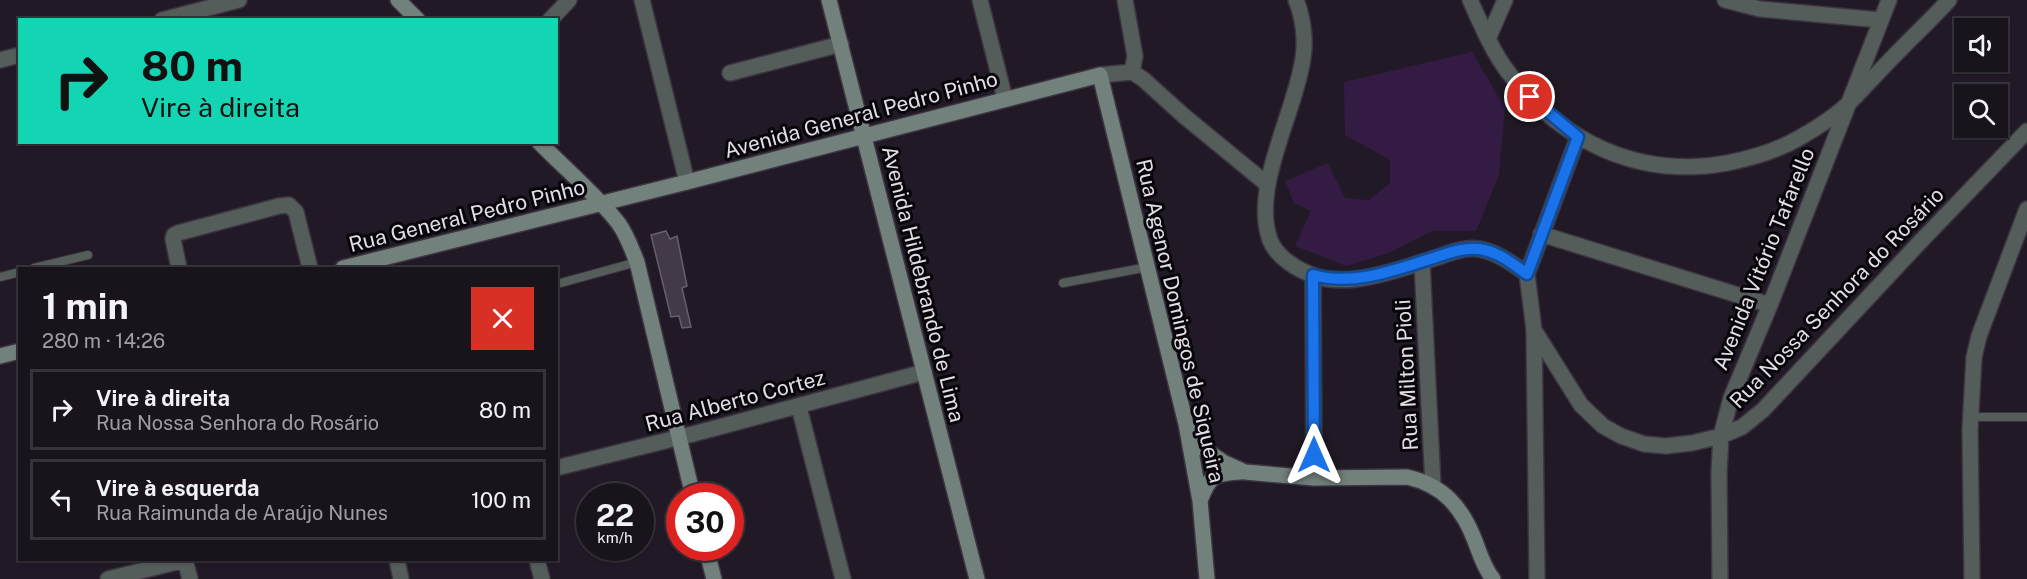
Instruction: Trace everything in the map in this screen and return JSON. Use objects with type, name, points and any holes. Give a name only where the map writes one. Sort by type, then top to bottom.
[{"type":"street","points":[[170,18],[239,0]]},
{"type":"street","points":[[398,0],[416,18]]},
{"type":"street","points":[[552,18],[569,0]]},
{"type":"street","points":[[642,0],[687,183]]},
{"type":"street","name":"Avenida Hildebrando de Lima","points":[[829,0],[977,579]]},
{"type":"street","points":[[980,0],[1005,99]]},
{"type":"street","points":[[1296,0],[1304,35],[1303,62],[1268,185],[1266,220],[1270,240],[1281,256],[1313,275],[1336,279],[1367,277],[1459,250],[1481,249],[1511,263],[1527,274],[1578,137]]},
{"type":"street","points":[[1470,0],[1488,39],[1507,71],[1530,97],[1578,137],[1634,161],[1672,167],[1716,165],[1745,159],[1771,151],[1800,138],[1849,103],[1949,0]]},
{"type":"street","points":[[1488,39],[1504,0]]},
{"type":"street","points":[[1725,0],[1760,9],[1880,20]]},
{"type":"street","name":"Avenida Vitório Tafarello","points":[[1720,579],[1721,436],[1731,398],[1770,305],[1889,0]]},
{"type":"street","points":[[1130,1],[1135,56],[1132,72],[1268,185]]},
{"type":"street","points":[[730,73],[841,44]]},
{"type":"street","points":[[0,60],[18,56]]},
{"type":"street","name":"Avenida General Pedro Pinho","points":[[601,204],[1100,75],[1132,72]]},
{"type":"street","name":"Rua Agenor Domingos de Siqueira","points":[[1100,75],[1186,424],[1200,501],[1207,579]]},
{"type":"street","name":"Rua Nossa Senhora do Rosário","points":[[1527,274],[1534,330],[1581,405],[1604,426],[1621,436],[1644,444],[1666,446],[1721,436],[1742,427],[1763,410],[2027,131]]},
{"type":"street","points":[[541,144],[620,224],[637,262],[690,483]]},
{"type":"street","name":"Rua General Pedro Pinho","points":[[367,266],[601,204]]},
{"type":"street","points":[[179,267],[173,246],[174,235],[289,205],[296,212],[310,267]]},
{"type":"street","points":[[1972,579],[1971,417],[1974,357],[1978,336],[2027,209]]},
{"type":"street","points":[[1541,234],[1770,305]]},
{"type":"street","name":"Rua Milton Pioli","points":[[1422,262],[1433,486]]},
{"type":"street","points":[[1313,275],[1314,478]]},
{"type":"street","points":[[1534,330],[1537,579]]},
{"type":"street","points":[[0,356],[18,352]]},
{"type":"street","name":"Rua Alberto Cortez","points":[[558,468],[799,407],[924,372]]},
{"type":"street","points":[[799,407],[843,579]]},
{"type":"street","points":[[1186,424],[1204,449],[1223,462],[1245,472]]},
{"type":"street","points":[[1200,501],[1208,482],[1219,474],[1245,472],[1314,478],[1407,477],[1420,480],[1444,493],[1463,517],[1489,577]]},
{"type":"street","points":[[108,579],[181,561]]},
{"type":"street","points":[[185,561],[189,579]]},
{"type":"street","points":[[397,561],[401,579]]},
{"type":"street","points":[[537,561],[542,579]]},
{"type":"street","points":[[709,561],[714,579]]},
{"type":"lane","points":[[38,267],[88,255]]},
{"type":"lane","points":[[558,284],[637,262]]},
{"type":"lane","points":[[1063,283],[1148,267]]},
{"type":"lane","points":[[0,277],[18,272]]},
{"type":"lane","points":[[1971,417],[2027,417]]},
{"type":"shaded area","points":[[1472,52],[1505,108],[1499,175],[1476,231],[1432,231],[1391,252],[1347,266],[1295,246],[1311,211],[1294,203],[1285,181],[1328,163],[1345,198],[1369,200],[1390,183],[1390,160],[1345,135],[1344,82]]},
{"type":"building","points":[[666,231],[670,239],[677,236],[687,286],[682,288],[691,327],[682,328],[679,316],[671,317],[651,235]]},
{"type":"route","points":[[1314,455],[1313,275],[1336,279],[1367,277],[1467,248],[1481,249],[1497,255],[1527,274],[1578,137],[1545,112],[1530,97]]}]
